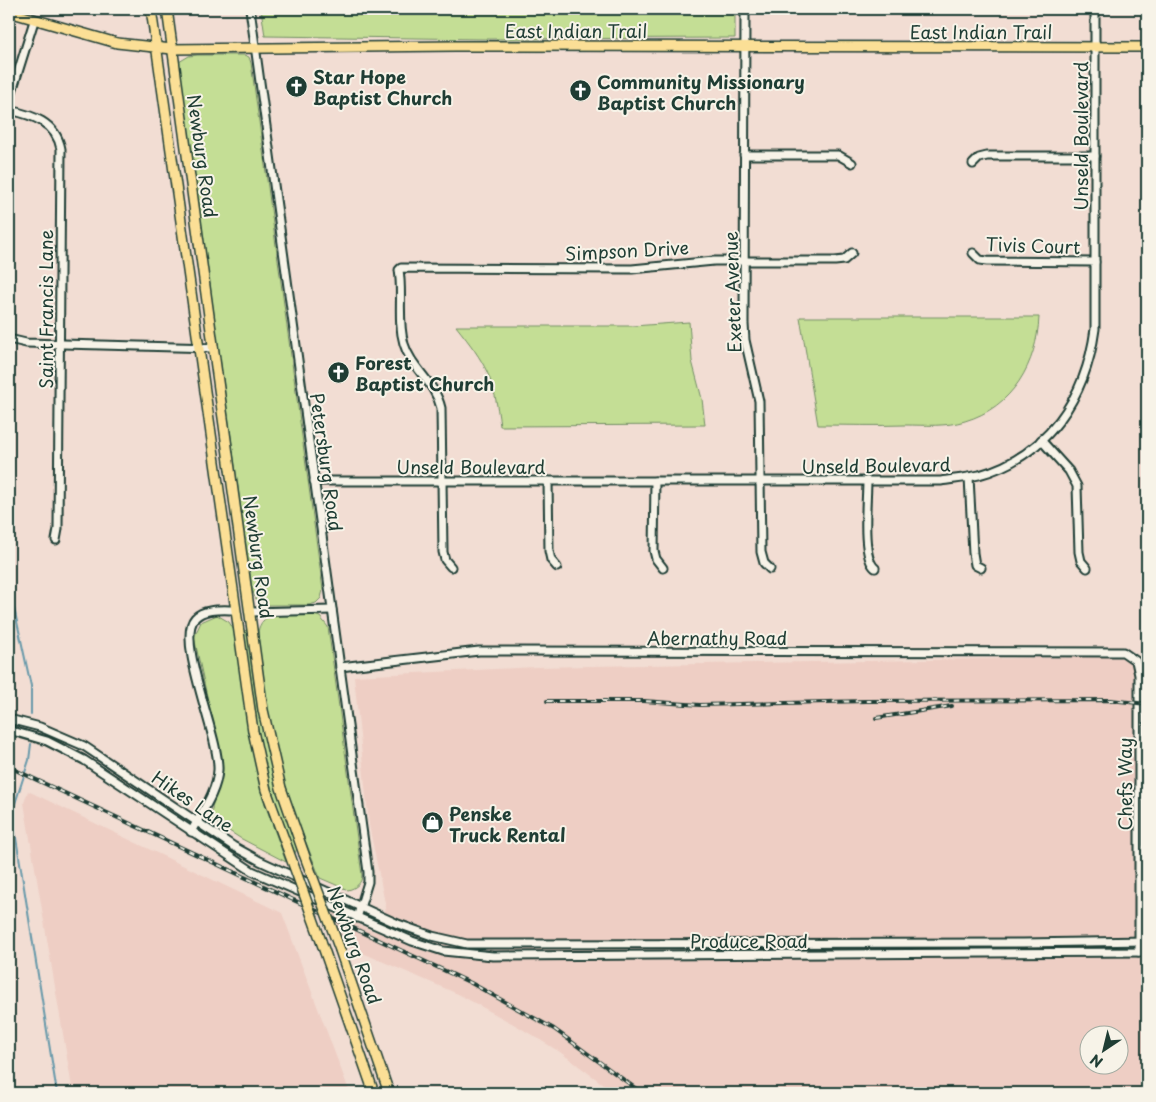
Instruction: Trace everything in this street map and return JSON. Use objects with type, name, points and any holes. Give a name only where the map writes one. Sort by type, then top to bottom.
[{"type":"main road","name":"Newburg Road","points":[[151,9],[253,731],[266,790],[374,1093]]},
{"type":"main road","name":"Newburg Road","points":[[167,9],[263,710],[281,788],[340,950],[389,1093]]},
{"type":"main road","name":"East Indian Trail","points":[[9,12],[34,21],[117,43],[172,49],[255,47],[1147,47]]},
{"type":"street","name":"Petersburg Road","points":[[250,9],[368,872],[368,882],[362,908],[357,918]]},
{"type":"street","name":"Exeter Avenue","points":[[745,9],[745,340],[760,401],[761,552],[764,563],[770,569]]},
{"type":"street","name":"Unseld Boulevard","points":[[314,481],[941,481],[969,477],[1003,466],[1023,454],[1041,440],[1071,406],[1090,362],[1095,329],[1095,9]]},
{"type":"street","points":[[9,101],[34,21]]},
{"type":"street","name":"Saint Francis Lane","points":[[9,110],[44,122],[56,133],[60,143],[60,344],[58,529],[56,540]]},
{"type":"street","points":[[744,155],[838,155],[852,163]]},
{"type":"street","points":[[973,164],[979,158],[987,156],[1095,156]]},
{"type":"street","name":"Simpson Drive","points":[[442,481],[441,408],[433,387],[411,360],[404,343],[400,268],[632,269],[706,262],[835,261],[844,260],[852,253]]},
{"type":"street","name":"Tivis Court","points":[[972,254],[980,260],[986,261],[1095,262]]},
{"type":"street","points":[[9,339],[26,343],[213,348]]},
{"type":"street","points":[[1041,440],[1069,471],[1077,486],[1078,552],[1086,568]]},
{"type":"street","points":[[969,477],[973,553],[975,565],[981,568]]},
{"type":"street","points":[[442,481],[443,552],[445,560],[451,567]]},
{"type":"street","points":[[548,481],[549,551],[551,560],[557,567]]},
{"type":"street","points":[[655,481],[654,552],[663,568]]},
{"type":"street","points":[[867,481],[867,554],[871,565],[875,568]]},
{"type":"street","points":[[190,832],[215,786],[218,762],[191,654],[191,626],[194,619],[202,613],[235,610]]},
{"type":"street","points":[[250,612],[332,610]]},
{"type":"street","name":"Abernathy Road","points":[[340,667],[479,651],[1095,652]]},
{"type":"street","name":"Chefs Way","points":[[1095,652],[1127,654],[1136,661],[1139,669],[1143,952]]},
{"type":"street","name":"Hikes Lane","points":[[9,719],[40,727],[84,746],[196,822],[260,860],[362,908]]},
{"type":"street","name":"Hikes Lane","points":[[9,730],[47,741],[72,753],[107,774],[190,832],[252,870],[357,918]]},
{"type":"street","name":"Produce Road","points":[[362,908],[432,936],[467,944],[485,945],[1143,941]]},
{"type":"street","name":"Produce Road","points":[[357,918],[442,951],[493,956],[1143,952]]},
{"type":"shaded area","points":[[1147,656],[1147,1093],[615,1093],[560,1052],[517,1026],[458,994],[344,945],[332,912],[375,932],[386,908],[369,825],[354,676],[536,667]]},
{"type":"shaded area","points":[[28,791],[282,913],[350,1093],[73,1093],[24,803]]},
{"type":"green space","points":[[261,9],[735,9],[735,38],[488,39],[265,36]]},
{"type":"green space","points":[[244,55],[249,57],[251,63],[323,590],[321,598],[316,603],[309,605],[266,605],[256,599],[252,589],[179,62],[189,56]]},
{"type":"green space","points":[[800,317],[1039,317],[1033,351],[1019,381],[997,405],[982,414],[965,421],[950,424],[818,425]]},
{"type":"green space","points":[[689,322],[692,361],[702,399],[705,425],[500,426],[495,395],[487,372],[482,361],[456,326],[633,326]]},
{"type":"green space","points":[[285,613],[310,614],[320,617],[328,627],[362,875],[358,885],[348,890],[320,878],[293,809],[274,742],[259,648],[258,631],[263,621],[267,618],[272,615]]},
{"type":"green space","points":[[217,615],[229,622],[235,632],[245,708],[265,804],[286,862],[240,838],[212,820],[212,807],[220,780],[222,765],[194,637],[201,622]]},
{"type":"green space","points":[[249,630],[266,745],[297,849],[295,853],[278,811],[265,765],[253,704],[243,631]]},
{"type":"waterway","points":[[9,585],[31,686],[31,714]]},
{"type":"waterway","points":[[31,744],[29,760],[12,813],[57,1093]]},
{"type":"railway","points":[[547,701],[644,701],[700,705],[866,701],[1110,700],[1147,704]]},
{"type":"railway","points":[[876,718],[952,706]]},
{"type":"railway","points":[[9,767],[471,983],[554,1029],[642,1093]]},
{"type":"place","name":"Star Hope Baptist Church","points":[[297,86]]},
{"type":"place","name":"Community Missionary Baptist Church","points":[[581,91]]},
{"type":"place","name":"Forest Baptist Church","points":[[339,372]]},
{"type":"place","name":"Penske Truck Rental","points":[[433,823]]}]
